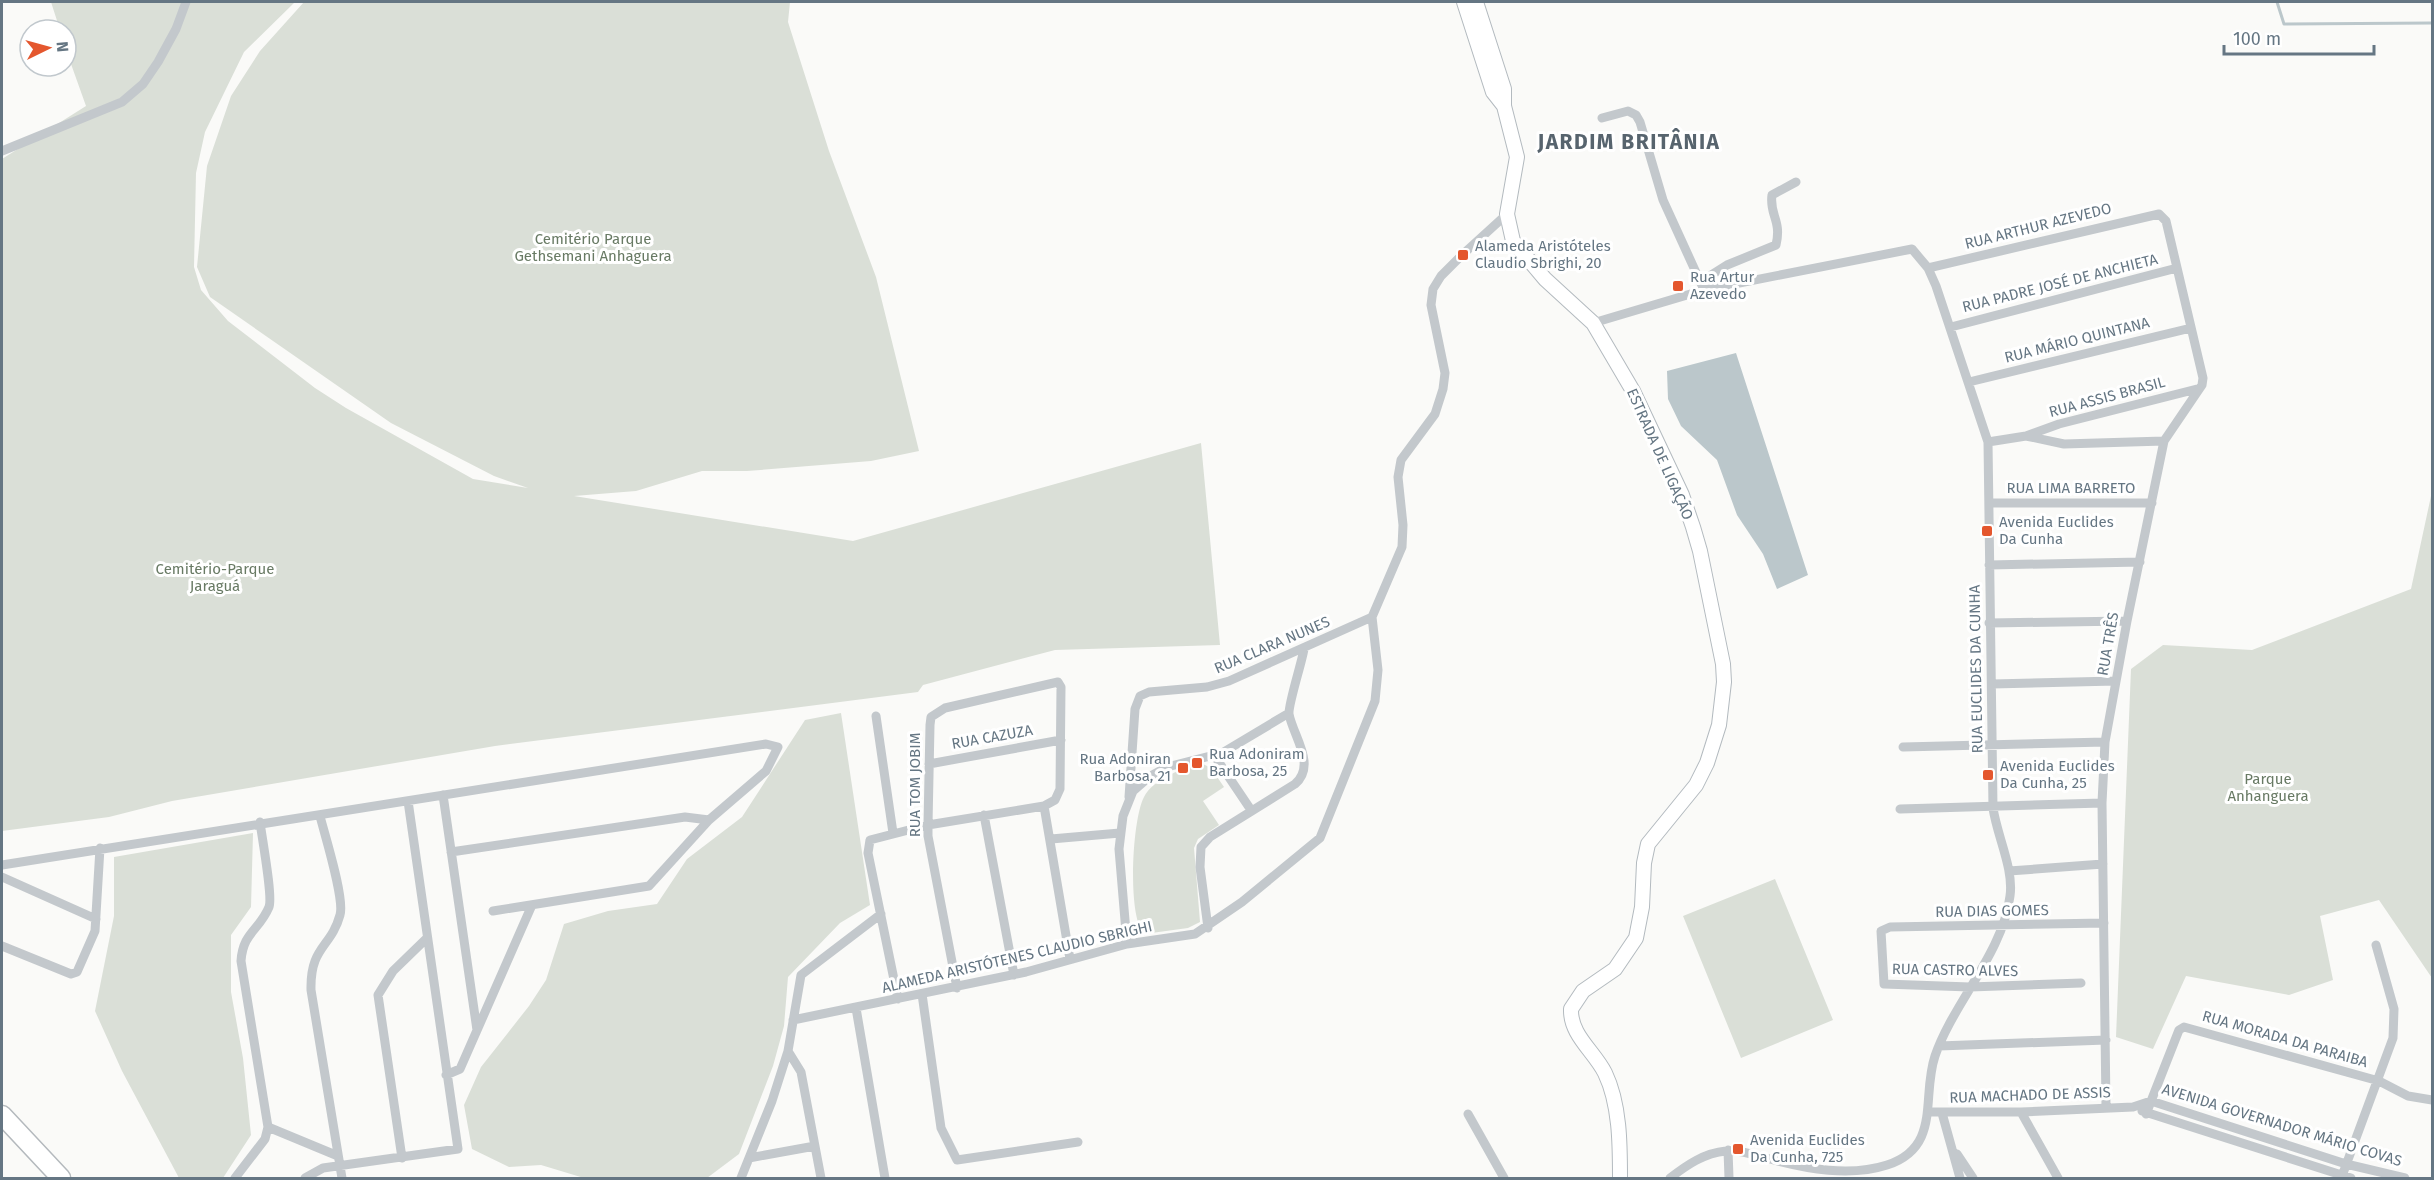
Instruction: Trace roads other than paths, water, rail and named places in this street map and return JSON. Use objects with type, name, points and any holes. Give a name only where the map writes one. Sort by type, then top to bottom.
[{"type":"highway","points":[[2,1116],[61,1179]]},
{"type":"main road","name":"ESTRADA DE LIGAÇÃO","points":[[1464,2],[1493,92],[1504,106]]},
{"type":"main road","name":"ESTRADA DE LIGAÇÃO","points":[[1476,2],[1504,89],[1504,106],[1517,157],[1507,214],[1513,241],[1522,255],[1593,323],[1633,391],[1682,495],[1700,551],[1720,642],[1724,682],[1719,725],[1702,773],[1648,843],[1644,863],[1642,907],[1636,938],[1615,969],[1583,991],[1571,1008],[1573,1026],[1605,1073],[1610,1086],[1619,1137],[1620,1179]]},
{"type":"street","points":[[2,151],[122,102],[142,84],[158,62],[176,29],[186,2]]},
{"type":"street","points":[[1602,118],[1628,111],[1640,122],[1663,200],[1702,286],[1727,266],[1776,244],[1780,231],[1770,204],[1772,195],[1796,182]]},
{"type":"street","name":"RUA ARTHUR AZEVEDO","points":[[1928,268],[2154,213]]},
{"type":"street","name":"RUA TRÊS","points":[[2106,1106],[2102,803],[2105,742],[2164,441],[2197,389],[2202,385],[2203,378],[2166,221],[2163,216],[2154,213]]},
{"type":"street","name":"ALAMEDA ARISTÓTENES CLAUDIO SBRIGHI","points":[[793,1020],[957,988],[1127,944],[1195,934],[1208,928],[1297,860],[1320,838],[1375,701],[1378,670],[1372,617],[1402,547],[1403,525],[1398,477],[1401,460],[1435,414],[1443,389],[1445,373],[1431,304],[1433,289],[1448,269],[1507,214]]},
{"type":"street","name":"RUA EUCLIDES DA CUNHA","points":[[1593,323],[1702,286],[1912,249],[1928,268],[1951,327],[1988,442],[1993,808],[1996,830],[2009,871],[2011,894],[2003,926],[1938,1046],[1932,1065],[1929,1112],[1924,1133],[1909,1152],[1897,1161],[1873,1169],[1802,1167],[1728,1150],[1702,1157],[1670,1179]]},
{"type":"street","name":"RUA PADRE JOSÉ DE ANCHIETA","points":[[1951,327],[2177,268]]},
{"type":"street","name":"RUA MÁRIO QUINTANA","points":[[1969,382],[2192,328]]},
{"type":"street","name":"RUA ASSIS BRASIL","points":[[2026,436],[2059,424],[2197,389]]},
{"type":"street","points":[[1988,442],[2026,436],[2064,444],[2164,441]]},
{"type":"street","name":"RUA LIMA BARRETO","points":[[1990,503],[2152,502]]},
{"type":"street","points":[[1989,565],[2140,562]]},
{"type":"street","name":"RUA CLARA NUNES","points":[[1129,797],[1135,710],[1140,696],[1149,692],[1219,684],[1304,649],[1372,617]]},
{"type":"street","points":[[1989,623],[2127,621]]},
{"type":"street","points":[[1208,928],[1200,867],[1201,847],[1210,837],[1295,784],[1304,775],[1300,744],[1289,713],[1304,649]]},
{"type":"street","points":[[1992,684],[2116,681]]},
{"type":"street","name":"RUA TOM JOBIM","points":[[957,988],[931,858],[928,825],[930,725],[934,713],[1055,682],[1060,685],[1060,740]]},
{"type":"street","points":[[1127,944],[1120,833],[1129,797],[1149,777],[1167,767],[1214,755],[1240,744],[1289,713]]},
{"type":"street","points":[[876,716],[893,833]]},
{"type":"street","points":[[898,999],[868,853],[870,840],[928,825],[1044,806],[1055,800],[1059,793],[1060,740]]},
{"type":"street","name":"RUA CAZUZA","points":[[929,764],[1060,740]]},
{"type":"street","points":[[1902,747],[2105,742]]},
{"type":"street","points":[[2,865],[260,822],[320,816],[765,744],[778,747],[766,771],[709,820],[649,886],[493,911]]},
{"type":"street","points":[[1214,755],[1251,810]]},
{"type":"street","points":[[443,795],[477,1030]]},
{"type":"street","points":[[305,1179],[339,1161],[402,1158],[458,1149],[408,801]]},
{"type":"street","points":[[1900,809],[2102,803]]},
{"type":"street","points":[[1044,806],[1071,959]]},
{"type":"street","points":[[984,815],[1014,975]]},
{"type":"street","points":[[320,816],[341,912],[334,930],[313,961],[311,990],[342,1179]]},
{"type":"street","points":[[451,852],[685,817],[709,820]]},
{"type":"street","points":[[235,1179],[265,1139],[268,1127],[241,961],[242,944],[263,919],[270,904],[260,822]]},
{"type":"street","points":[[1051,839],[1120,833]]},
{"type":"street","points":[[2,946],[71,974],[77,972],[95,931],[100,848]]},
{"type":"street","points":[[2009,871],[2103,864]]},
{"type":"street","points":[[2,877],[96,919]]},
{"type":"street","points":[[446,1075],[460,1069],[532,905]]},
{"type":"street","points":[[741,1179],[788,1052],[801,975],[881,914]]},
{"type":"street","name":"RUA DIAS GOMES","points":[[1881,930],[1890,927],[2104,923]]},
{"type":"street","name":"RUA CASTRO ALVES","points":[[1881,930],[1884,984],[1970,987],[2081,984]]},
{"type":"street","points":[[402,1158],[378,995],[393,971],[427,938]]},
{"type":"street","points":[[2347,1177],[2346,1164],[2379,1081],[2393,1038],[2394,1016],[2376,945]]},
{"type":"street","points":[[922,994],[941,1128],[957,1160],[1078,1142]]},
{"type":"street","points":[[856,1008],[885,1179]]},
{"type":"street","name":"RUA MORADA DA PARAIBA","points":[[2146,1113],[2179,1030],[2184,1027],[2379,1081],[2408,1096],[2433,1100]]},
{"type":"street","points":[[1938,1046],[2106,1040]]},
{"type":"street","points":[[788,1052],[801,1072],[821,1179]]},
{"type":"street","name":"RUA MACHADO DE ASSIS","points":[[1929,1112],[2021,1112],[2106,1106],[2133,1107],[2151,1101]]},
{"type":"street","name":"AVENIDA GOVERNADOR MÁRIO COVAS","points":[[2151,1101],[2346,1164],[2405,1179]]},
{"type":"street","name":"RUA MACHADO DE ASSIS","points":[[2133,1107],[2146,1113]]},
{"type":"street","points":[[2021,1112],[2058,1179]]},
{"type":"street","points":[[1942,1113],[1954,1150],[1959,1179]]},
{"type":"street","name":"AVENIDA GOVERNADOR MÁRIO COVAS","points":[[2146,1113],[2347,1177]]},
{"type":"street","points":[[1468,1114],[1504,1179]]},
{"type":"street","points":[[268,1127],[339,1161]]},
{"type":"street","points":[[2247,1146],[2250,1133]]},
{"type":"street","points":[[749,1158],[815,1146]]},
{"type":"street","points":[[1728,1150],[1729,1179]]},
{"type":"street","points":[[1954,1150],[1973,1179]]},
{"type":"waterway","points":[[2277,2],[2284,24],[2432,23]]},
{"type":"place","name":"Alameda Aristóteles Claudio Sbrighi, 20","points":[[1463,255]]},
{"type":"place","name":"Rua Artur Azevedo","points":[[1678,286]]},
{"type":"place","name":"Avenida Euclides Da Cunha","points":[[1987,531]]},
{"type":"place","name":"Rua Adoniram Barbosa, 25","points":[[1197,763]]},
{"type":"place","name":"Rua Adoniran Barbosa, 21","points":[[1183,768]]},
{"type":"place","name":"Avenida Euclides Da Cunha, 25","points":[[1988,775]]},
{"type":"place","name":"Avenida Euclides Da Cunha, 725","points":[[1738,1149]]},
{"type":"district","name":"JARDIM BRITÂNIA","points":[[1629,142]]},
{"type":"park label","name":"Cemitério Parque Gethsemani Anhaguera","points":[[593,248]]},
{"type":"park label","name":"Cemitério-Parque Jaraguá","points":[[215,578]]},
{"type":"park label","name":"Parque Anhanguera","points":[[2268,788]]}]
